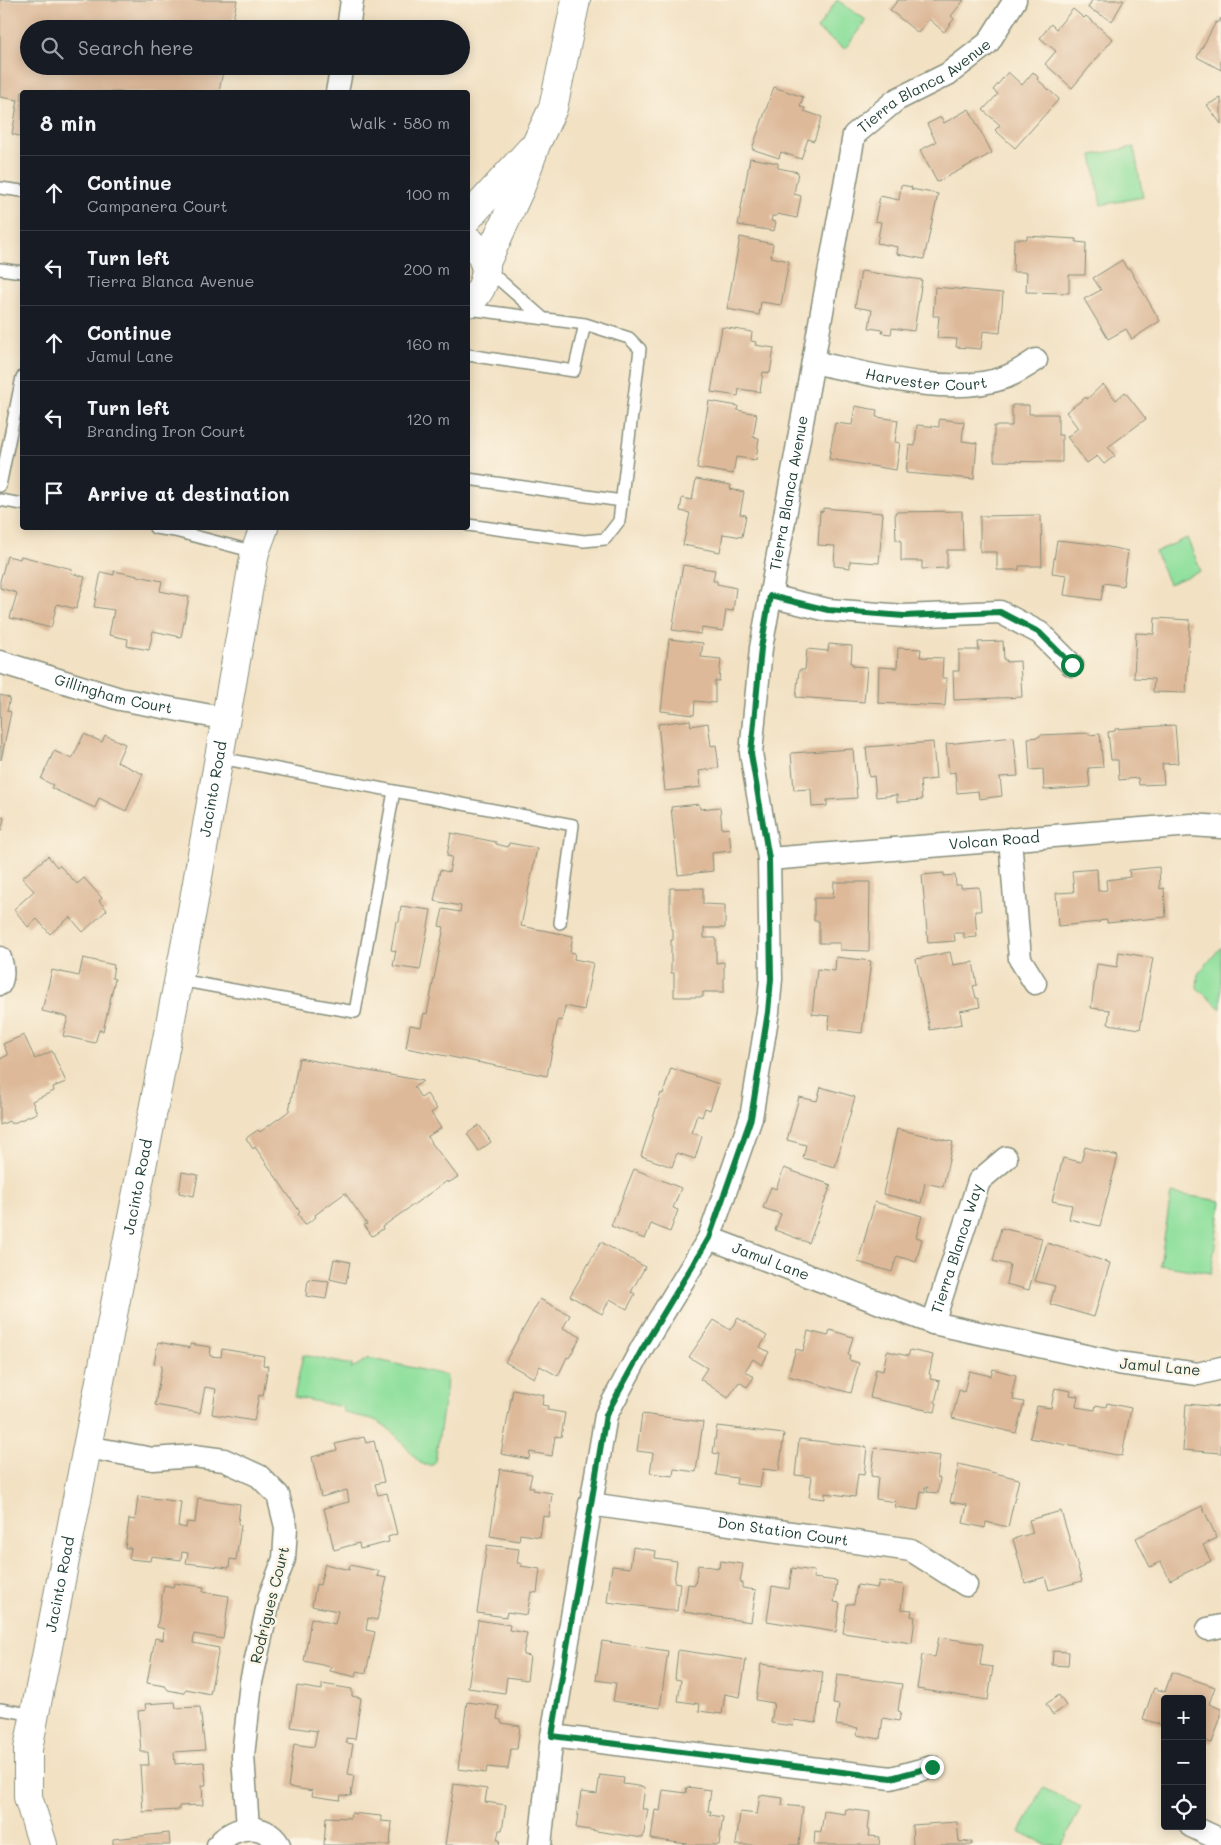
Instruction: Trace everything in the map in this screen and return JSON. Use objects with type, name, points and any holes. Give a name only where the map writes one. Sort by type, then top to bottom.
[{"type":"street","points":[[349,20],[352,0]]},
{"type":"street","points":[[486,266],[520,189],[536,144],[553,108],[576,0]]},
{"type":"street","name":"Tierra Blanca Avenue","points":[[709,1238],[751,1118],[765,1031],[771,979],[769,859],[751,754],[761,648],[854,136],[896,100],[948,74],[988,43],[1015,0]]},
{"type":"street","points":[[337,90],[340,75]]},
{"type":"street","points":[[470,216],[536,144]]},
{"type":"street","points":[[470,241],[481,254],[486,266],[486,277],[482,288],[470,302]]},
{"type":"street","name":"Harvester Court","points":[[813,362],[888,377],[947,386],[975,385],[1006,377],[1036,360]]},
{"type":"street","name":"Jacinto Road","points":[[39,1842],[28,1797],[28,1749],[179,980],[260,540]]},
{"type":"street","points":[[770,596],[828,610],[904,616],[1000,612],[1040,633],[1072,665]]},
{"type":"street","name":"Gillingham Court","points":[[0,662],[120,699],[227,719]]},
{"type":"street","name":"Volcan Road","points":[[769,859],[1192,825],[1221,827]]},
{"type":"street","points":[[1010,839],[1020,959],[1035,984]]},
{"type":"street","points":[[0,958],[3,966],[0,984]]},
{"type":"street","name":"Tierra Blanca Way","points":[[933,1323],[979,1181],[1006,1158]]},
{"type":"street","points":[[540,1845],[552,1736],[606,1415],[644,1346],[709,1238]]},
{"type":"street","name":"Jamul Lane","points":[[709,1238],[933,1323],[1118,1363],[1198,1374],[1221,1368]]},
{"type":"street","name":"Rodrigues Court","points":[[87,1447],[153,1459],[194,1456],[224,1460],[259,1476],[278,1495],[286,1527],[284,1559],[270,1596],[251,1682],[243,1756],[248,1828]]},
{"type":"street","name":"Don Station Court","points":[[590,1504],[911,1550],[966,1585]]},
{"type":"street","points":[[552,1736],[891,1778],[932,1767]]},
{"type":"street","points":[[218,1845],[226,1836],[236,1830],[248,1828],[258,1829],[268,1834],[279,1845]]},
{"type":"street","points":[[1200,1830],[1221,1840]]},
{"type":"lane","points":[[0,188],[20,192]]},
{"type":"lane","points":[[486,266],[544,319]]},
{"type":"lane","points":[[0,269],[20,272]]},
{"type":"lane","points":[[470,309],[585,324],[630,338],[640,349],[619,521],[605,539],[584,541],[470,525]]},
{"type":"lane","points":[[470,356],[574,371],[585,324]]},
{"type":"lane","points":[[0,486],[20,387]]},
{"type":"lane","points":[[470,479],[622,501]]},
{"type":"lane","points":[[0,500],[20,504]]},
{"type":"lane","points":[[183,530],[260,540]]},
{"type":"lane","points":[[220,758],[574,825],[560,923]]},
{"type":"lane","points":[[179,980],[355,1012],[394,791]]},
{"type":"lane","points":[[0,1709],[35,1714]]},
{"type":"green space","points":[[837,0],[866,20],[845,49],[817,29]]},
{"type":"green space","points":[[1134,147],[1143,197],[1101,205],[1092,155]]},
{"type":"green space","points":[[1187,538],[1201,571],[1169,584],[1155,552]]},
{"type":"green space","points":[[1221,947],[1221,1009],[1197,988],[1198,974]]},
{"type":"green space","points":[[1171,1193],[1221,1201],[1211,1273],[1160,1265]]},
{"type":"green space","points":[[303,1355],[352,1365],[351,1369],[369,1358],[445,1375],[447,1378],[446,1390],[433,1465],[425,1465],[419,1462],[394,1434],[377,1421],[347,1413],[343,1411],[343,1407],[294,1397]]},
{"type":"green space","points":[[1043,1788],[1081,1807],[1062,1845],[1046,1845],[1020,1832]]},
{"type":"building","points":[[0,0],[237,0],[233,20],[20,20],[20,75],[222,75],[219,90],[20,90],[20,136],[12,134],[18,100],[0,97]]},
{"type":"building","points":[[898,0],[964,0],[951,16],[954,19],[944,32],[929,19],[918,33],[890,10]]},
{"type":"building","points":[[1092,0],[1124,0],[1112,21],[1088,8]]},
{"type":"building","points":[[1073,9],[1084,18],[1086,16],[1113,39],[1072,88],[1045,64],[1056,51],[1040,38],[1051,24],[1056,29]]},
{"type":"building","points":[[1221,18],[1221,70],[1197,57],[1216,22],[1218,23]]},
{"type":"building","points":[[1008,72],[1022,85],[1033,72],[1038,77],[1037,79],[1059,99],[1015,148],[995,130],[1000,125],[983,110],[998,94],[993,90]]},
{"type":"building","points":[[774,87],[803,97],[800,107],[805,108],[804,111],[822,117],[814,141],[808,139],[801,159],[781,152],[779,158],[752,149]]},
{"type":"building","points":[[1221,98],[1221,124],[1207,105]]},
{"type":"building","points":[[969,109],[992,153],[937,182],[920,150],[936,142],[927,124],[941,117],[944,123]]},
{"type":"building","points":[[750,158],[778,163],[778,168],[798,172],[794,194],[801,196],[797,218],[777,214],[777,216],[772,216],[771,221],[776,222],[774,231],[738,225]]},
{"type":"building","points":[[901,185],[912,187],[911,189],[938,194],[924,259],[897,254],[898,247],[877,243],[881,222],[875,221],[880,196],[899,200]]},
{"type":"building","points":[[1027,236],[1076,239],[1076,242],[1086,243],[1085,275],[1069,275],[1069,293],[1026,292],[1027,272],[1013,272],[1014,239],[1027,239]]},
{"type":"building","points":[[740,237],[773,244],[771,257],[789,261],[781,305],[761,302],[759,315],[727,309]]},
{"type":"building","points":[[1122,260],[1127,269],[1129,268],[1160,321],[1132,339],[1126,329],[1108,339],[1084,299],[1101,290],[1093,278]]},
{"type":"building","points":[[861,271],[922,280],[914,331],[892,328],[891,334],[882,333],[883,330],[869,328],[872,310],[855,307]]},
{"type":"building","points":[[935,287],[1003,293],[1000,333],[983,331],[981,349],[956,347],[957,339],[937,338],[939,316],[933,316]]},
{"type":"building","points":[[722,327],[752,332],[751,341],[756,342],[755,345],[774,348],[770,373],[763,372],[760,392],[739,389],[738,396],[711,392]]},
{"type":"building","points":[[1103,384],[1116,400],[1125,392],[1146,419],[1108,447],[1115,456],[1104,464],[1097,456],[1087,463],[1067,437],[1078,428],[1066,412],[1086,397],[1087,399]]},
{"type":"building","points":[[709,401],[738,406],[737,410],[757,414],[753,437],[759,438],[756,460],[736,457],[733,474],[697,468]]},
{"type":"building","points":[[1012,405],[1029,405],[1029,414],[1058,414],[1058,435],[1062,435],[1062,462],[994,461],[994,426],[1012,426]]},
{"type":"building","points":[[855,406],[877,410],[876,417],[898,420],[895,442],[900,443],[896,470],[829,459],[835,423],[852,425]]},
{"type":"building","points":[[939,419],[964,422],[962,441],[977,443],[974,479],[906,473],[909,445],[915,446],[917,425],[939,427]]},
{"type":"building","points":[[696,479],[731,485],[730,489],[744,492],[740,514],[746,515],[742,537],[723,534],[720,552],[683,545],[690,513],[680,511],[682,498],[692,500]]},
{"type":"building","points":[[823,508],[883,513],[879,563],[850,561],[850,568],[834,566],[835,546],[818,545],[820,511],[823,512]]},
{"type":"building","points":[[962,511],[963,550],[947,550],[947,568],[922,569],[922,561],[901,561],[901,540],[896,540],[895,512]]},
{"type":"building","points":[[1041,515],[1042,566],[1019,566],[1019,570],[997,570],[997,552],[980,552],[980,516]]},
{"type":"building","points":[[1057,540],[1094,544],[1128,551],[1123,586],[1104,583],[1101,600],[1064,595],[1067,575],[1052,573]]},
{"type":"building","points":[[7,556],[20,559],[21,556],[72,569],[71,573],[85,577],[76,609],[57,604],[51,628],[10,618],[17,593],[0,588]]},
{"type":"building","points":[[683,565],[715,570],[713,581],[717,581],[717,584],[736,588],[733,611],[726,610],[723,631],[702,628],[701,634],[672,630]]},
{"type":"building","points":[[114,571],[162,581],[160,591],[189,597],[181,637],[153,631],[149,650],[127,646],[128,639],[109,635],[114,610],[94,607],[101,572],[114,575]]},
{"type":"building","points":[[1155,618],[1190,620],[1186,693],[1153,692],[1154,679],[1134,678],[1136,633],[1154,634]]},
{"type":"building","points":[[669,639],[703,643],[701,657],[721,659],[719,681],[715,681],[715,703],[695,701],[694,715],[661,711]]},
{"type":"building","points":[[1003,641],[1004,660],[1007,660],[1006,662],[1020,661],[1022,697],[954,700],[953,671],[959,671],[959,650],[979,650],[978,642]]},
{"type":"building","points":[[829,644],[852,646],[851,664],[854,664],[853,666],[867,667],[864,702],[796,697],[799,670],[805,670],[807,649],[828,651]]},
{"type":"building","points":[[898,648],[921,649],[920,657],[943,658],[942,678],[947,678],[945,706],[878,703],[879,667],[897,668]]},
{"type":"building","points":[[0,695],[10,698],[7,711],[11,712],[1,760]]},
{"type":"building","points":[[690,720],[691,726],[708,723],[711,746],[716,745],[719,768],[699,771],[701,787],[665,791],[658,724]]},
{"type":"building","points":[[1175,725],[1178,763],[1162,764],[1164,784],[1139,785],[1138,778],[1119,780],[1118,760],[1111,760],[1108,732],[1115,731],[1115,729]]},
{"type":"building","points":[[1089,733],[1089,735],[1100,734],[1103,767],[1088,768],[1090,787],[1044,790],[1043,769],[1030,770],[1028,738],[1039,737],[1040,735]]},
{"type":"building","points":[[84,734],[102,742],[105,735],[125,744],[117,762],[143,774],[126,811],[99,798],[95,808],[51,788],[53,785],[41,779],[54,751],[72,759]]},
{"type":"building","points":[[1014,737],[1018,776],[1000,777],[1002,796],[979,799],[978,791],[957,793],[955,772],[949,773],[946,744]]},
{"type":"building","points":[[933,742],[936,779],[920,781],[922,800],[897,802],[897,795],[876,797],[874,776],[869,777],[866,747]]},
{"type":"building","points":[[853,749],[857,798],[827,800],[827,806],[812,807],[811,789],[794,790],[791,753]]},
{"type":"building","points":[[699,804],[700,809],[720,807],[722,829],[729,828],[731,851],[712,853],[713,871],[678,875],[671,807]]},
{"type":"building","points":[[0,817],[4,818],[1,831],[0,831]]},
{"type":"building","points":[[451,833],[496,842],[496,844],[508,847],[509,843],[537,848],[521,926],[573,936],[570,952],[575,953],[574,959],[593,963],[584,1010],[565,1006],[562,1021],[558,1020],[547,1076],[406,1048],[410,1025],[421,1027],[424,1013],[427,1014],[444,927],[439,926],[443,909],[460,912],[461,906],[434,901],[440,870],[449,872],[452,857],[447,856]]},
{"type":"building","points":[[48,856],[57,867],[59,865],[77,884],[84,878],[102,898],[99,901],[107,910],[83,932],[70,917],[50,934],[37,919],[28,927],[14,909],[34,891],[22,878]]},
{"type":"building","points":[[1159,867],[1160,889],[1164,888],[1166,917],[1107,923],[1107,920],[1058,926],[1056,893],[1074,892],[1072,871],[1097,869],[1098,891],[1107,890],[1106,880],[1130,877],[1129,870]]},
{"type":"building","points":[[944,873],[944,876],[955,875],[956,885],[961,885],[961,888],[979,887],[981,911],[975,911],[977,937],[964,938],[964,933],[954,933],[955,941],[928,943],[922,875]]},
{"type":"building","points":[[834,882],[870,882],[869,951],[840,950],[840,943],[819,943],[819,921],[814,921],[814,898],[833,898]]},
{"type":"building","points":[[670,888],[703,888],[703,904],[725,905],[725,928],[704,928],[704,938],[716,938],[716,963],[724,962],[724,992],[703,992],[703,997],[674,997],[674,973],[671,973],[673,929],[671,929],[670,919]]},
{"type":"building","points":[[401,906],[431,910],[420,970],[393,966],[396,951],[391,950],[396,922],[399,922]]},
{"type":"building","points":[[950,952],[953,965],[973,962],[977,985],[973,986],[980,1007],[960,1011],[962,1024],[930,1030],[916,959]]},
{"type":"building","points":[[1119,952],[1153,958],[1140,1029],[1108,1024],[1110,1010],[1091,1008],[1097,964],[1117,967]]},
{"type":"building","points":[[836,957],[871,961],[862,1033],[828,1029],[830,1016],[812,1014],[817,969],[835,971]]},
{"type":"building","points":[[83,958],[114,965],[112,978],[115,979],[103,1031],[99,1030],[95,1043],[63,1036],[68,1017],[42,1011],[52,970],[79,976]]},
{"type":"building","points":[[24,1035],[35,1059],[52,1051],[66,1082],[53,1087],[54,1091],[32,1101],[37,1113],[11,1124],[9,1121],[0,1125],[0,1059],[8,1055],[3,1044]]},
{"type":"building","points":[[299,1058],[423,1081],[414,1087],[421,1098],[427,1094],[437,1109],[431,1113],[441,1128],[427,1137],[458,1177],[448,1183],[447,1181],[372,1236],[364,1225],[367,1224],[345,1193],[315,1215],[316,1217],[305,1225],[298,1214],[300,1212],[255,1147],[253,1149],[246,1138],[258,1130],[260,1132],[289,1111]]},
{"type":"building","points":[[671,1068],[719,1084],[710,1110],[705,1108],[702,1117],[697,1115],[691,1133],[702,1136],[695,1159],[677,1153],[672,1167],[641,1156]]},
{"type":"building","points":[[821,1087],[855,1097],[835,1167],[803,1158],[806,1145],[787,1140],[799,1097],[817,1101]]},
{"type":"building","points":[[479,1125],[491,1142],[479,1151],[467,1134]]},
{"type":"building","points":[[897,1129],[953,1142],[943,1187],[925,1183],[921,1203],[883,1194]]},
{"type":"building","points":[[1085,1147],[1118,1156],[1100,1226],[1069,1219],[1072,1205],[1052,1201],[1063,1158],[1081,1162]]},
{"type":"building","points":[[784,1168],[831,1185],[809,1243],[775,1230],[781,1214],[763,1208],[771,1187],[776,1189]]},
{"type":"building","points":[[634,1169],[681,1188],[673,1208],[678,1210],[670,1232],[651,1224],[645,1239],[611,1226]]},
{"type":"building","points":[[182,1172],[198,1175],[194,1196],[179,1193]]},
{"type":"building","points":[[875,1202],[922,1216],[916,1237],[922,1239],[916,1262],[897,1256],[892,1272],[858,1262]]},
{"type":"building","points":[[1001,1228],[1042,1238],[1029,1290],[1006,1284],[1010,1265],[993,1261]]},
{"type":"building","points":[[601,1242],[645,1267],[631,1292],[635,1294],[627,1309],[610,1299],[602,1314],[570,1296]]},
{"type":"building","points":[[1047,1243],[1110,1263],[1094,1317],[1050,1304],[1055,1286],[1035,1281]]},
{"type":"building","points":[[334,1259],[350,1262],[346,1283],[330,1279]]},
{"type":"building","points":[[308,1279],[329,1281],[326,1299],[306,1296]]},
{"type":"building","points":[[540,1299],[570,1315],[563,1328],[581,1337],[569,1358],[567,1357],[558,1376],[540,1366],[534,1378],[505,1362]]},
{"type":"building","points":[[738,1318],[767,1336],[760,1347],[769,1352],[762,1365],[753,1359],[745,1371],[754,1377],[747,1387],[739,1382],[728,1398],[700,1379],[707,1368],[689,1357],[714,1320],[730,1330]]},
{"type":"building","points":[[830,1330],[853,1337],[848,1355],[850,1355],[849,1360],[859,1363],[851,1393],[788,1376],[796,1349],[803,1351],[808,1331],[828,1336]]},
{"type":"building","points":[[158,1342],[190,1348],[190,1344],[211,1347],[210,1356],[221,1357],[222,1349],[264,1356],[263,1365],[268,1366],[263,1396],[259,1395],[254,1421],[212,1414],[216,1389],[205,1387],[200,1413],[155,1405],[162,1365],[154,1364]]},
{"type":"building","points":[[910,1350],[933,1355],[929,1374],[931,1375],[930,1379],[940,1381],[935,1402],[937,1403],[935,1412],[870,1398],[876,1369],[883,1371],[887,1351],[908,1356]]},
{"type":"building","points":[[993,1369],[1016,1375],[1012,1394],[1014,1394],[1013,1400],[1024,1402],[1016,1433],[952,1418],[959,1390],[964,1392],[969,1371],[991,1376]]},
{"type":"building","points":[[1055,1388],[1071,1391],[1070,1395],[1078,1396],[1076,1407],[1095,1410],[1096,1405],[1106,1407],[1107,1403],[1131,1408],[1122,1456],[1030,1438],[1037,1406],[1051,1408]]},
{"type":"building","points":[[513,1389],[544,1395],[542,1405],[548,1406],[547,1410],[565,1413],[561,1437],[555,1436],[552,1456],[530,1452],[529,1459],[501,1454]]},
{"type":"building","points":[[1186,1404],[1221,1407],[1221,1453],[1183,1450]]},
{"type":"building","points":[[642,1414],[703,1422],[696,1472],[674,1469],[673,1476],[650,1473],[653,1453],[637,1451]]},
{"type":"building","points":[[717,1426],[784,1434],[779,1471],[763,1469],[760,1487],[736,1484],[737,1478],[716,1475],[719,1454],[713,1453]]},
{"type":"building","points":[[364,1437],[366,1443],[374,1441],[384,1482],[375,1484],[378,1495],[387,1493],[397,1534],[388,1537],[389,1542],[360,1549],[359,1543],[334,1550],[324,1508],[349,1502],[347,1490],[321,1497],[312,1457],[337,1450],[335,1444]]},
{"type":"building","points":[[799,1439],[867,1447],[864,1475],[858,1474],[855,1497],[825,1493],[825,1499],[809,1497],[812,1477],[795,1475]]},
{"type":"building","points":[[875,1448],[940,1456],[937,1477],[940,1478],[938,1493],[927,1492],[928,1487],[925,1487],[925,1492],[921,1491],[918,1510],[895,1507],[896,1502],[876,1499],[878,1477],[871,1476]]},
{"type":"building","points":[[959,1464],[1019,1479],[1008,1527],[986,1522],[985,1528],[963,1523],[967,1505],[950,1502]]},
{"type":"building","points":[[500,1469],[532,1474],[529,1487],[534,1488],[533,1490],[552,1493],[549,1517],[543,1516],[540,1537],[520,1534],[519,1541],[490,1536]]},
{"type":"building","points":[[138,1496],[181,1502],[178,1526],[186,1528],[187,1522],[195,1523],[198,1498],[240,1504],[238,1524],[241,1525],[236,1560],[230,1559],[229,1568],[186,1563],[188,1553],[182,1552],[181,1560],[151,1556],[150,1561],[129,1559],[131,1548],[125,1548],[129,1519],[135,1520]]},
{"type":"building","points":[[1202,1506],[1217,1538],[1203,1545],[1211,1561],[1170,1580],[1161,1562],[1150,1567],[1136,1538]]},
{"type":"building","points":[[1061,1511],[1082,1581],[1049,1590],[1045,1577],[1025,1583],[1013,1539],[1033,1533],[1029,1520]]},
{"type":"building","points":[[487,1545],[519,1549],[517,1563],[521,1563],[521,1566],[540,1569],[537,1593],[531,1592],[527,1615],[507,1612],[506,1617],[477,1613]]},
{"type":"building","points":[[633,1547],[656,1551],[655,1558],[677,1561],[674,1582],[680,1583],[677,1611],[607,1602],[612,1566],[630,1568]]},
{"type":"building","points":[[720,1561],[743,1564],[740,1583],[742,1583],[742,1588],[756,1590],[751,1622],[684,1612],[688,1584],[695,1585],[698,1565],[719,1568]]},
{"type":"building","points":[[325,1564],[349,1570],[350,1565],[379,1571],[377,1576],[387,1578],[377,1620],[368,1618],[366,1630],[375,1632],[366,1673],[357,1671],[356,1677],[330,1671],[331,1667],[304,1661],[311,1618],[335,1624],[338,1611],[312,1606],[316,1584],[320,1585]]},
{"type":"building","points":[[792,1568],[814,1571],[813,1578],[837,1581],[834,1602],[840,1603],[836,1632],[767,1621],[772,1586],[789,1589]]},
{"type":"building","points":[[879,1581],[904,1585],[901,1609],[912,1610],[911,1616],[915,1617],[912,1643],[843,1633],[847,1604],[854,1604],[857,1585],[877,1588]]},
{"type":"building","points":[[174,1583],[204,1587],[203,1592],[229,1596],[223,1639],[194,1634],[193,1643],[219,1648],[210,1694],[186,1689],[183,1693],[168,1690],[165,1686],[147,1683],[155,1638],[163,1640],[164,1629],[157,1627],[164,1585],[173,1587]]},
{"type":"building","points":[[478,1620],[510,1625],[509,1630],[527,1633],[523,1655],[530,1656],[527,1680],[507,1677],[505,1693],[468,1688]]},
{"type":"building","points":[[939,1637],[983,1644],[980,1665],[993,1667],[988,1700],[917,1689],[922,1655],[935,1657]]},
{"type":"building","points":[[602,1641],[668,1651],[660,1708],[613,1701],[616,1683],[596,1680]]},
{"type":"building","points":[[678,1650],[746,1660],[740,1697],[725,1694],[722,1714],[699,1711],[700,1704],[678,1701],[681,1680],[675,1679]]},
{"type":"building","points":[[1053,1651],[1069,1652],[1068,1666],[1052,1665]]},
{"type":"building","points":[[761,1664],[823,1672],[816,1723],[794,1720],[793,1726],[771,1723],[774,1703],[756,1700]]},
{"type":"building","points":[[1172,1672],[1215,1687],[1209,1704],[1221,1709],[1221,1716],[1212,1743],[1206,1741],[1206,1695],[1161,1695],[1161,1725],[1143,1719],[1154,1688],[1165,1692]]},
{"type":"building","points":[[837,1675],[902,1684],[898,1711],[901,1712],[899,1721],[883,1718],[880,1739],[857,1735],[858,1728],[836,1725],[839,1705],[833,1704]]},
{"type":"building","points":[[322,1684],[352,1689],[352,1696],[361,1698],[355,1739],[346,1738],[346,1743],[353,1744],[348,1774],[354,1775],[351,1796],[341,1795],[340,1800],[312,1796],[313,1791],[288,1787],[294,1744],[314,1747],[317,1731],[291,1727],[297,1686],[322,1690]]},
{"type":"building","points":[[1059,1695],[1066,1706],[1053,1715],[1046,1704]]},
{"type":"building","points":[[175,1702],[176,1708],[200,1707],[205,1750],[174,1752],[175,1764],[204,1762],[206,1785],[202,1785],[203,1805],[179,1806],[179,1810],[143,1812],[140,1765],[149,1765],[148,1752],[141,1752],[138,1711],[146,1710],[145,1704]]},
{"type":"building","points":[[467,1702],[499,1706],[497,1719],[501,1720],[501,1723],[520,1726],[517,1749],[511,1749],[508,1769],[487,1767],[486,1773],[458,1769]]},
{"type":"building","points":[[600,1775],[624,1778],[623,1784],[645,1787],[642,1809],[648,1809],[643,1838],[576,1828],[581,1792],[597,1794]]},
{"type":"building","points":[[454,1784],[487,1789],[485,1802],[506,1805],[502,1830],[499,1830],[497,1840],[500,1840],[499,1845],[445,1845]]},
{"type":"building","points":[[687,1787],[711,1790],[708,1811],[711,1811],[710,1815],[723,1817],[719,1845],[694,1845],[651,1839],[655,1810],[660,1811],[663,1790],[686,1793]]},
{"type":"building","points":[[760,1795],[783,1798],[782,1805],[803,1807],[799,1845],[736,1845],[740,1812],[757,1814]]},
{"type":"building","points":[[846,1809],[870,1812],[869,1836],[880,1837],[879,1845],[814,1845],[815,1831],[821,1832],[824,1811],[845,1814]]},
{"type":"building","points":[[351,1813],[381,1816],[381,1821],[392,1822],[390,1845],[324,1845],[326,1817],[350,1818]]},
{"type":"building","points":[[957,1822],[959,1842],[972,1841],[972,1845],[913,1845],[912,1825]]},
{"type":"building","points":[[169,1833],[170,1845],[113,1845],[113,1839]]},
{"type":"route","points":[[932,1767],[891,1778],[552,1736],[606,1415],[644,1346],[709,1238],[751,1118],[768,1012],[771,979],[769,859],[751,754],[761,648],[770,596],[828,610],[904,616],[1000,612],[1040,633],[1072,665]]}]
